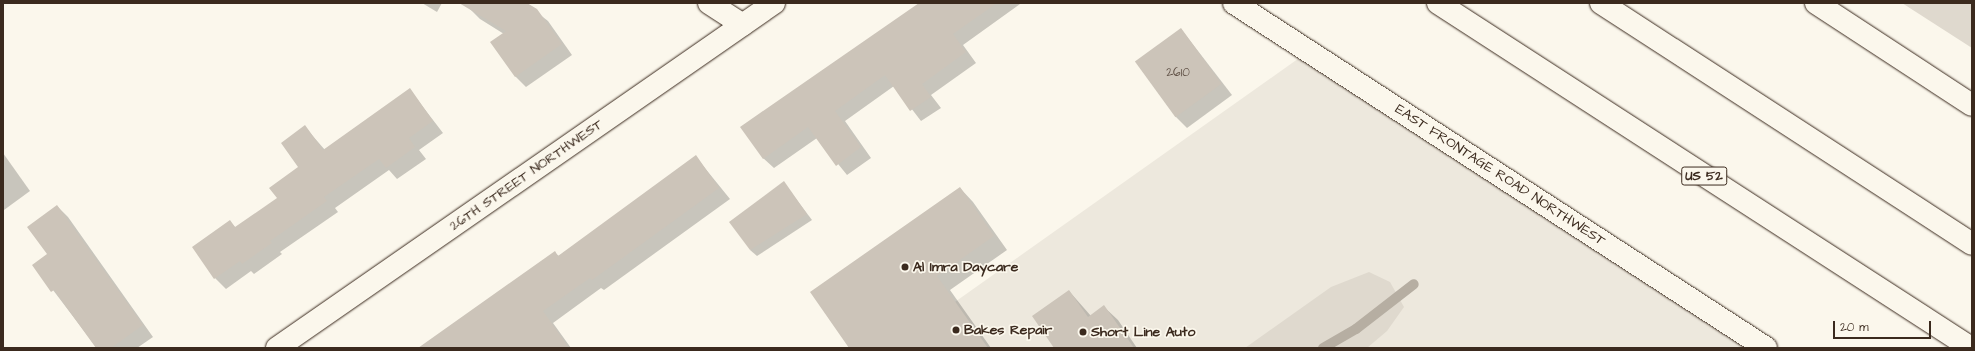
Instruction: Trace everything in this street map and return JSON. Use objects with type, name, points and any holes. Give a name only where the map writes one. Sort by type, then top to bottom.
[{"type":"main road","points":[[709,3],[743,25]]},
{"type":"main road","name":"26TH STREET NORTHWEST","points":[[277,348],[774,3]]},
{"type":"main road","name":"EAST FRONTAGE ROAD NORTHWEST","points":[[1234,3],[1766,348]]},
{"type":"main road","name":"US 52","points":[[1438,3],[1971,348]]},
{"type":"main road","points":[[1601,3],[1972,244]]},
{"type":"main road","points":[[1816,3],[1972,105]]},
{"type":"shaded area","points":[[1902,3],[1972,3],[1972,48]]},
{"type":"shaded area","points":[[1309,51],[1766,348],[890,348]]},
{"type":"shaded area","points":[[1369,272],[1390,282],[1404,307],[1387,331],[1367,348],[1245,348],[1331,287]]},
{"type":"building","points":[[459,3],[527,3],[537,9],[562,44],[515,77],[490,42],[506,31]]},
{"type":"building","points":[[919,3],[997,3],[953,34],[966,52],[922,84],[931,97],[910,111],[885,75],[835,111],[861,147],[836,166],[808,127],[763,159],[740,127]]},
{"type":"building","points":[[1181,28],[1222,84],[1175,117],[1135,62]]},
{"type":"building","points":[[410,88],[433,121],[409,138],[415,147],[386,168],[379,159],[324,197],[327,201],[270,241],[272,243],[242,264],[240,261],[214,279],[192,247],[230,220],[235,227],[277,198],[269,188],[298,167],[281,143],[305,125],[323,150]]},
{"type":"building","points":[[696,155],[719,188],[592,280],[590,278],[543,311],[569,348],[418,348],[555,251],[558,256]]},
{"type":"building","points":[[784,181],[807,214],[750,250],[729,222]]},
{"type":"building","points":[[960,187],[994,236],[937,276],[988,348],[849,348],[810,292]]},
{"type":"building","points":[[57,205],[143,325],[111,348],[96,348],[54,290],[51,292],[32,265],[47,254],[27,227]]},
{"type":"building","name":"Short Line Auto","points":[[1069,290],[1088,317],[1104,305],[1134,348],[1054,348],[1032,316]]},
{"type":"waterway","points":[[1323,348],[1356,329],[1414,284]]},
{"type":"place","name":"Al Imra Daycare","points":[[905,267]]},
{"type":"place","name":"Bakes Repair","points":[[956,330]]},
{"type":"place","name":"Short Line Auto","points":[[1083,332]]}]
